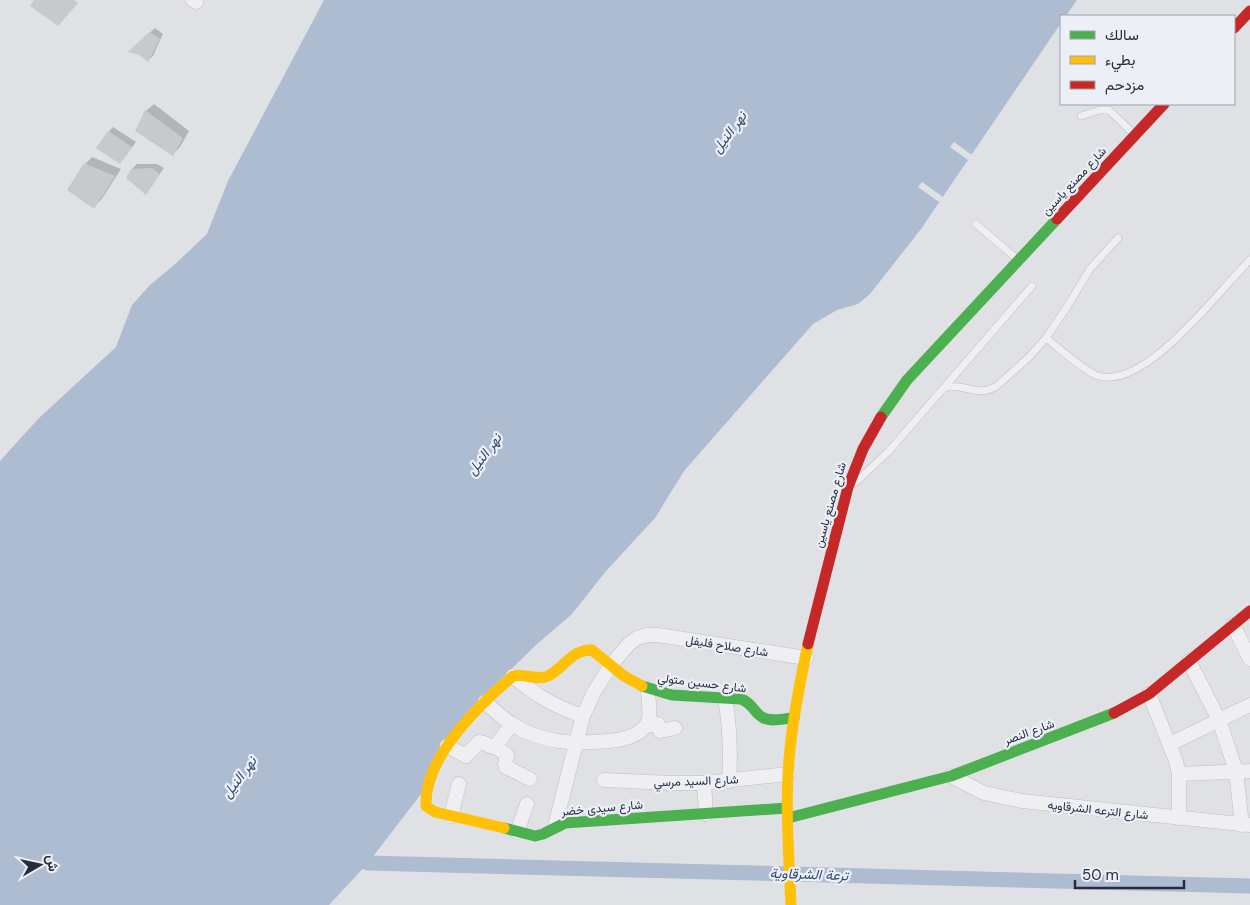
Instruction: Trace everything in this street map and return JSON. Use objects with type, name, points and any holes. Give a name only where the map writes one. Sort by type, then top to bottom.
[{"type":"street","points":[[1235,27],[1250,11]]},
{"type":"street","name":"شارع مصنع ياسين","points":[[790,905],[787,813],[788,774],[794,718],[815,616],[847,490],[858,460],[888,405],[907,380],[1163,105]]},
{"type":"street","name":"شارع النصر","points":[[787,813],[951,776],[1089,724],[1121,710],[1150,694],[1250,611]]},
{"type":"street","points":[[1233,625],[1250,659]]},
{"type":"street","name":"شارع صلاح فليفل","points":[[611,665],[629,644],[637,638],[647,635],[658,635],[806,658]]},
{"type":"street","name":"شارع حسين متولي","points":[[513,676],[521,674],[537,678],[546,677],[582,650],[592,650],[632,682],[648,690],[667,694],[747,701],[765,719],[794,718]]},
{"type":"street","points":[[1189,661],[1219,720],[1236,771],[1246,825]]},
{"type":"street","points":[[555,826],[584,716],[594,692],[611,665]]},
{"type":"street","points":[[530,779],[506,767],[507,755],[484,742],[479,742],[466,756],[447,746],[472,712],[513,676],[534,694],[559,708],[584,716]]},
{"type":"street","points":[[646,726],[649,719],[648,690]]},
{"type":"street","points":[[1150,694],[1176,761],[1179,774],[1179,818]]},
{"type":"street","points":[[725,698],[730,725],[729,781]]},
{"type":"street","points":[[485,702],[512,724],[543,738],[576,744],[624,738],[632,736],[646,726],[658,724],[660,731],[676,728]]},
{"type":"street","points":[[1170,744],[1250,705]]},
{"type":"street","points":[[495,747],[512,724]]},
{"type":"street","name":"شارع سيدى خضر","points":[[447,746],[432,778],[425,801],[426,806],[435,812],[536,836],[544,835],[555,826],[565,823],[706,814],[787,813]]},
{"type":"street","points":[[1179,774],[1250,770]]},
{"type":"street","name":"شارع السيد مرسي","points":[[604,780],[704,783],[788,774]]},
{"type":"street","name":"شارع الترعه الشرقاويه","points":[[951,776],[984,793],[1005,798],[1246,825]]},
{"type":"street","points":[[704,783],[706,814]]},
{"type":"street","points":[[451,816],[459,784]]},
{"type":"street","points":[[517,832],[527,804]]},
{"type":"lane","points":[[1081,116],[1100,110],[1109,110],[1135,135]]},
{"type":"lane","points":[[976,224],[1019,261]]},
{"type":"lane","points":[[944,388],[958,386],[980,392],[993,389],[1030,356],[1046,338],[1090,269],[1118,238]]},
{"type":"lane","points":[[1046,338],[1091,373],[1107,377],[1123,376],[1166,347],[1250,260]]},
{"type":"lane","points":[[847,490],[889,451],[1032,286]]},
{"type":"water","name":"نهر النيل","points":[[324,0],[1077,0],[1067,15],[1060,15],[1060,24],[921,229],[870,294],[858,304],[837,310],[813,324],[684,471],[655,518],[606,571],[572,614],[537,644],[468,711],[421,794],[368,863],[329,905],[0,905],[0,461],[39,418],[116,347],[132,305],[150,285],[207,234],[228,181]]},
{"type":"pier","points":[[954,142],[972,155],[968,160],[950,147]]},
{"type":"pier","points":[[922,182],[943,197],[939,202],[918,187]]},
{"type":"building","points":[[34,0],[74,0],[78,3],[58,26],[30,6]]},
{"type":"building","points":[[149,32],[160,39],[148,62],[139,55],[128,52]]},
{"type":"building","points":[[145,110],[183,138],[173,156],[135,131]]},
{"type":"building","points":[[108,131],[132,147],[120,164],[96,148]]},
{"type":"building","points":[[84,163],[115,176],[94,209],[67,190]]},
{"type":"building","points":[[152,168],[160,174],[146,195],[126,178],[131,169]]},
{"type":"waterway","name":"ترعة الشرقاوية","points":[[368,863],[1250,886]]},
{"type":"traffic: fast","points":[[881,417],[907,380],[1057,219]]},
{"type":"traffic: fast","points":[[642,686],[672,695],[741,699],[765,719],[794,718]]},
{"type":"traffic: fast","points":[[788,818],[951,776],[1114,713]]},
{"type":"traffic: fast","points":[[504,828],[535,836],[565,823],[787,808]]},
{"type":"traffic: slow","points":[[791,905],[787,814],[789,760],[794,716],[808,644]]},
{"type":"traffic: slow","points":[[504,828],[435,812],[426,806],[428,788],[434,769],[444,751],[470,717],[513,676],[522,675],[540,678],[548,676],[574,656],[585,651],[592,650],[624,676],[642,686]]},
{"type":"traffic: jam","points":[[1235,27],[1250,11]]},
{"type":"traffic: jam","points":[[1057,219],[1163,105]]},
{"type":"traffic: jam","points":[[808,644],[848,487],[863,449],[881,417]]},
{"type":"traffic: jam","points":[[1114,713],[1149,694],[1250,611]]}]
